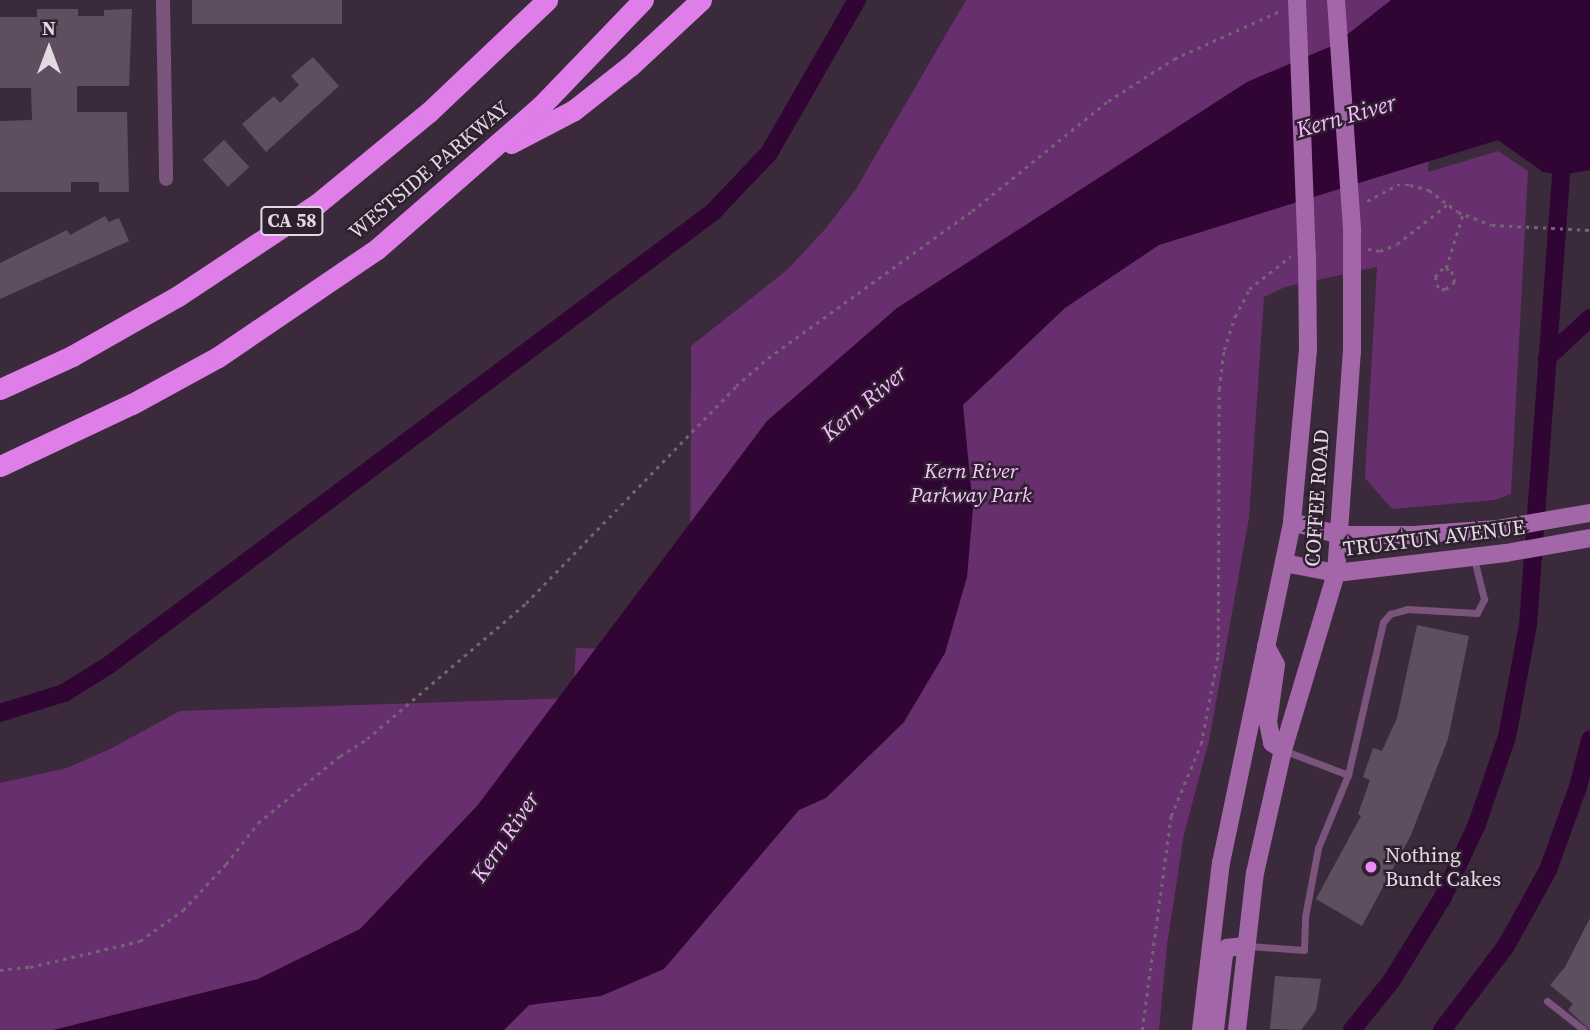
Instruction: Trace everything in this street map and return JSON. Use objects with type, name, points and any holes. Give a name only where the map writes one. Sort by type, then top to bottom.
[{"type":"highway","name":"WESTSIDE PARKWAY","points":[[0,466],[132,404],[218,358],[377,249],[541,106],[643,0]]},
{"type":"highway","points":[[478,160],[574,110],[630,66],[701,0]]},
{"type":"highway","name":"CA 58","points":[[0,389],[72,356],[178,296],[261,243],[371,160],[542,5]]},
{"type":"main road","name":"COFFEE ROAD","points":[[1237,1030],[1244,946],[1255,873],[1283,750],[1336,573],[1340,535],[1352,352],[1353,240],[1336,0]]},
{"type":"main road","name":"COFFEE ROAD","points":[[1201,1030],[1221,863],[1292,522],[1308,350],[1301,255],[1293,3]]},
{"type":"main road","name":"TRUXTUN AVENUE","points":[[1292,522],[1340,535],[1414,535],[1497,529],[1590,513]]},
{"type":"main road","name":"TRUXTUN AVENUE","points":[[1284,563],[1336,573],[1506,554],[1590,538]]},
{"type":"main road","points":[[1266,646],[1276,665],[1268,722],[1272,743],[1283,750]]},
{"type":"main road","points":[[1215,1030],[1224,954],[1227,948],[1244,946]]},
{"type":"street","points":[[163,0],[166,179]]},
{"type":"lane","points":[[1244,946],[1304,950],[1305,917],[1318,848],[1348,775],[1383,622],[1390,614],[1407,609],[1477,613],[1484,599],[1473,557]]},
{"type":"lane","points":[[1283,750],[1348,775]]},
{"type":"lane","points":[[1547,1000],[1584,1030]]},
{"type":"path","points":[[0,970],[30,967],[140,941],[183,910],[226,864],[258,822],[311,778],[368,739],[526,603],[717,405],[768,358],[971,211],[1108,101],[1174,59],[1293,3]]},
{"type":"path","points":[[1359,207],[1397,185],[1429,190],[1463,214],[1492,225],[1590,230]]},
{"type":"path","points":[[1353,240],[1380,251],[1397,244],[1448,204]]},
{"type":"path","points":[[1446,268],[1463,214]]},
{"type":"path","points":[[1142,1030],[1171,816],[1201,744],[1218,655],[1219,389],[1224,350],[1235,317],[1250,289],[1301,255]]},
{"type":"path","points":[[1446,268],[1452,271],[1455,282],[1445,290],[1438,288],[1435,277],[1440,270],[1446,268]]},
{"type":"green space","name":"Kern River Parkway Park","points":[[966,0],[1433,0],[1428,172],[1498,151],[1528,171],[1511,494],[1495,500],[1392,509],[1365,478],[1377,267],[1285,287],[1264,297],[1249,518],[1209,741],[1184,834],[1167,945],[1159,1030],[0,1030],[0,783],[67,768],[110,749],[180,711],[573,698],[576,648],[690,651],[691,346],[787,270],[826,228],[856,189]]},
{"type":"water","name":"Kern River","points":[[1391,0],[1590,0],[1590,170],[1561,175],[1543,172],[1498,140],[1159,245],[1065,308],[963,405],[973,508],[967,577],[945,653],[904,722],[826,798],[799,810],[664,969],[601,996],[529,1005],[504,1030],[53,1030],[258,979],[360,929],[477,806],[767,421],[897,308],[1247,82],[1334,45]]},
{"type":"building","points":[[192,0],[342,0],[342,24],[192,24]]},
{"type":"building","points":[[37,9],[78,9],[78,16],[104,16],[104,10],[132,9],[129,86],[77,86],[77,112],[127,112],[129,192],[99,192],[99,182],[71,182],[71,192],[0,192],[0,121],[32,120],[31,88],[0,88],[0,17],[37,17]]},
{"type":"building","points":[[313,57],[339,86],[266,152],[242,124],[274,96],[280,103],[299,85],[291,76]]},
{"type":"building","points":[[224,140],[249,167],[228,187],[203,160]]},
{"type":"building","points":[[105,216],[109,222],[119,218],[129,241],[0,299],[0,263],[67,230],[70,235]]},
{"type":"building","points":[[1417,625],[1469,636],[1448,739],[1411,835],[1362,926],[1316,899],[1361,816],[1358,814],[1370,780],[1363,777],[1373,748],[1382,751],[1397,718]]},
{"type":"building","points":[[1590,918],[1590,1030],[1568,1010],[1573,1004],[1550,985],[1565,967]]},
{"type":"building","points":[[1275,976],[1321,979],[1316,1010],[1301,1030],[1270,1029]]},
{"type":"waterway","points":[[0,713],[64,693],[109,665],[713,212],[769,153],[857,0]]},
{"type":"waterway","points":[[1352,1030],[1392,980],[1443,897],[1477,824],[1507,737],[1528,625],[1561,175]]},
{"type":"waterway","points":[[1547,358],[1590,318]]},
{"type":"waterway","points":[[1442,1030],[1506,946],[1548,870],[1578,787],[1590,740]]},
{"type":"place","name":"Nothing Bundt Cakes","points":[[1371,867]]}]
